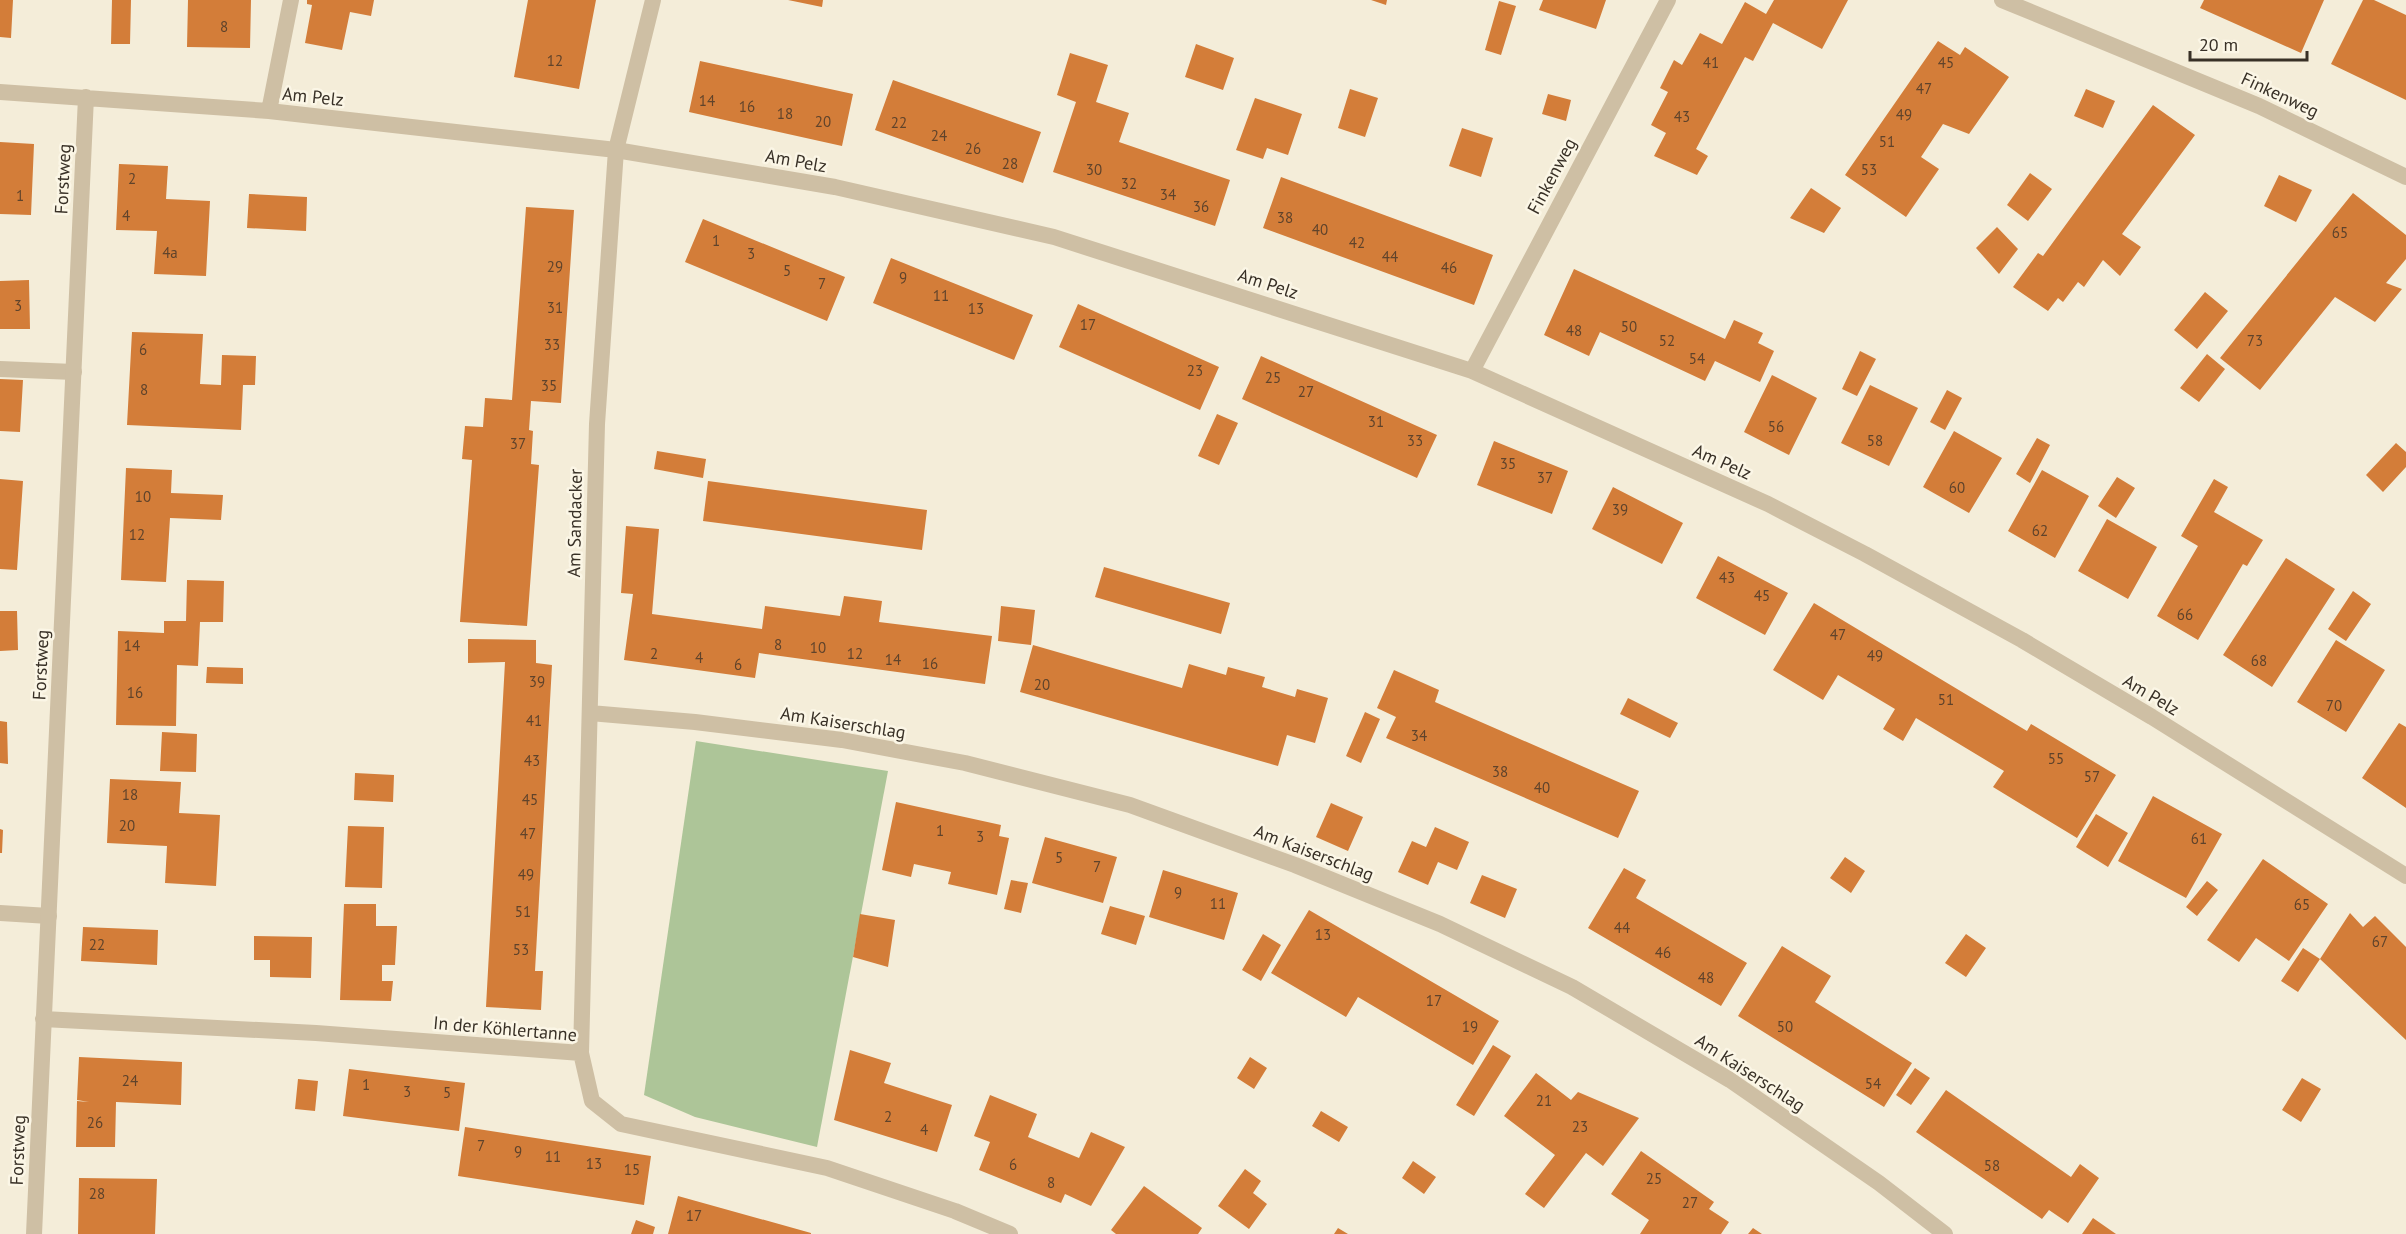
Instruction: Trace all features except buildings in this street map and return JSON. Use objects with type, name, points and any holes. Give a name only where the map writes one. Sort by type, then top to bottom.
[{"type":"street","points":[[270,111],[291,0]]},
{"type":"street","name":"Am Sandacker","points":[[581,1053],[597,424],[616,150],[653,0]]},
{"type":"street","name":"Finkenweg","points":[[1472,371],[1668,0]]},
{"type":"street","name":"Finkenweg","points":[[2002,0],[2259,106],[2406,177]]},
{"type":"street","name":"Am Pelz","points":[[0,92],[270,111],[616,150],[835,188],[1054,237],[1472,371],[1768,504],[1865,554],[2022,640],[2152,717],[2406,876]]},
{"type":"street","name":"Forstweg","points":[[34,1234],[86,97]]},
{"type":"street","points":[[0,369],[74,372]]},
{"type":"street","name":"Am Kaiserschlag","points":[[590,713],[695,722],[842,740],[965,763],[1130,805],[1295,866],[1440,924],[1572,987],[1730,1080],[1879,1183],[1945,1234]]},
{"type":"street","points":[[0,913],[49,916]]},
{"type":"street","name":"In der Köhlertanne","points":[[44,1019],[316,1033],[581,1053],[592,1101],[621,1124],[827,1168],[955,1211],[1010,1234]]},
{"type":"green space","points":[[696,741],[888,771],[817,1147],[695,1117],[644,1095]]}]
